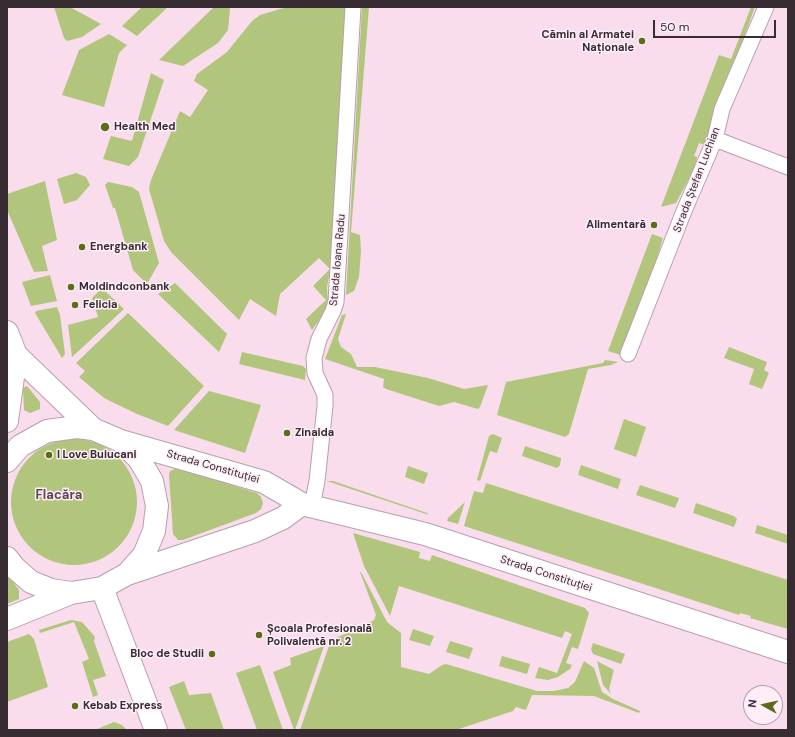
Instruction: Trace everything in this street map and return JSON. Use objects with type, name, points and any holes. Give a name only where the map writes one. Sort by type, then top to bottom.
[{"type":"main road","points":[[7,332],[16,355],[93,429]]},
{"type":"main road","points":[[7,420],[16,355]]},
{"type":"main road","points":[[7,461],[20,446],[47,431],[77,427],[93,429],[121,441],[139,459],[146,470],[152,481],[157,506],[154,532],[144,555],[127,574]]},
{"type":"main road","name":"Strada Constituției","points":[[121,441],[264,482],[307,505],[425,534],[788,652]]},
{"type":"main road","points":[[7,619],[72,593],[102,588],[127,574],[255,531],[307,505]]},
{"type":"main road","points":[[7,558],[15,568],[32,582],[51,590],[72,593]]},
{"type":"main road","points":[[102,588],[156,730]]},
{"type":"street","name":"Strada Ioana Radu","points":[[307,505],[317,481],[325,406],[325,395],[317,380],[314,358],[319,339],[334,311],[336,302],[353,7]]},
{"type":"street","name":"Strada Ștefan Luchian","points":[[628,354],[684,211],[715,139],[722,109],[766,7]]},
{"type":"street","points":[[715,139],[788,167]]},
{"type":"green space","points":[[54,7],[70,7],[101,24],[82,37],[67,41],[64,38]]},
{"type":"green space","points":[[142,7],[168,7],[137,36],[122,26]]},
{"type":"green space","points":[[214,7],[229,7],[230,9],[228,30],[218,43],[183,66],[159,60]]},
{"type":"green space","points":[[287,7],[345,7],[346,41],[330,269],[319,258],[280,294],[276,316],[250,299],[239,320],[171,252],[164,241],[149,189],[151,180],[180,111],[190,117],[208,90],[194,81],[197,74],[227,52],[252,21],[260,15]]},
{"type":"green space","points":[[362,7],[369,7],[351,232],[360,235],[361,251],[359,277],[354,291],[346,295]]},
{"type":"green space","points":[[751,7],[755,7],[704,145],[699,143],[694,156],[697,157],[695,167],[676,203],[661,207],[719,55],[731,59]]},
{"type":"green space","points":[[109,34],[127,45],[119,53],[104,107],[62,95],[79,50]]},
{"type":"green space","points":[[151,73],[164,80],[138,157],[129,166],[103,159],[111,136],[132,141]]},
{"type":"green space","points":[[76,173],[86,177],[90,185],[77,200],[64,204],[57,179]]},
{"type":"green space","points":[[45,181],[57,240],[42,246],[48,271],[34,272],[7,210],[7,194]]},
{"type":"green space","points":[[108,182],[132,187],[139,192],[159,263],[147,284],[133,270],[115,208],[113,208],[105,185]]},
{"type":"green space","points":[[652,234],[663,238],[621,355],[608,351]]},
{"type":"green space","points":[[330,269],[327,288],[327,309],[312,330],[306,319],[326,300],[313,286]]},
{"type":"green space","points":[[50,275],[57,301],[31,306],[22,282]]},
{"type":"green space","points":[[175,283],[227,334],[219,352],[158,294]]},
{"type":"green space","points":[[102,288],[124,309],[72,357],[68,325],[98,317],[92,298]]},
{"type":"green space","points":[[57,307],[60,315],[65,354],[62,358],[35,313],[36,311]]},
{"type":"green space","points":[[128,313],[204,386],[168,426],[137,414],[104,398],[79,377],[85,371],[76,363]]},
{"type":"green space","points":[[346,314],[338,339],[341,347],[351,354],[357,367],[375,367],[428,378],[464,389],[488,385],[480,407],[478,409],[454,402],[439,406],[386,389],[383,387],[384,379],[325,359],[342,315]]},
{"type":"green space","points":[[729,347],[767,362],[764,370],[769,373],[762,389],[749,384],[754,369],[724,358]]},
{"type":"green space","points":[[242,352],[303,366],[306,369],[305,380],[239,364]]},
{"type":"green space","points":[[605,360],[618,362],[611,365],[588,369],[569,434],[565,437],[497,415],[506,382],[603,363]]},
{"type":"green space","points":[[27,386],[40,402],[40,409],[30,413],[24,410],[23,388]]},
{"type":"green space","points":[[209,391],[261,405],[245,453],[174,430]]},
{"type":"green space","points":[[624,419],[646,427],[636,457],[614,449]]},
{"type":"green space","points":[[493,434],[502,438],[497,453],[490,451],[480,481],[477,480],[489,436]]},
{"type":"green space","points":[[80,439],[104,447],[114,453],[123,462],[132,478],[136,490],[136,514],[132,526],[123,542],[114,551],[98,560],[86,564],[68,565],[44,557],[34,551],[25,542],[16,526],[12,514],[11,496],[19,472],[25,462],[34,453],[50,444],[62,440]]},
{"type":"green space","points":[[525,446],[561,458],[560,465],[557,468],[522,456]]},
{"type":"green space","points":[[581,465],[621,479],[618,489],[578,475]]},
{"type":"green space","points":[[408,466],[428,473],[424,484],[405,477]]},
{"type":"green space","points":[[177,468],[257,493],[261,497],[263,503],[261,509],[256,513],[183,540],[178,540],[173,534],[169,475],[170,471]]},
{"type":"green space","points":[[327,481],[333,481],[427,513],[429,515]]},
{"type":"green space","points":[[486,483],[788,580],[788,629],[750,618],[751,616],[740,613],[739,615],[464,526],[474,491],[483,493]]},
{"type":"green space","points":[[640,485],[679,498],[675,508],[636,495]]},
{"type":"green space","points":[[465,502],[458,524],[447,521],[448,518]]},
{"type":"green space","points":[[696,503],[734,516],[737,519],[734,527],[693,513]]},
{"type":"green space","points":[[757,525],[788,535],[788,544],[755,533]]},
{"type":"green space","points":[[353,533],[420,552],[419,558],[430,561],[432,555],[585,608],[589,613],[578,649],[572,647],[566,663],[572,665],[570,669],[558,677],[548,680],[535,678],[539,667],[557,673],[572,634],[565,631],[562,638],[399,586],[390,616],[364,566]]},
{"type":"green space","points":[[360,572],[387,622],[401,633],[401,667],[429,674],[446,664],[537,691],[554,691],[568,688],[575,682],[584,661],[594,668],[602,692],[613,699],[640,711],[639,713],[594,696],[532,695],[526,710],[516,707],[513,711],[456,730],[300,730],[331,640],[374,620],[376,615]]},
{"type":"green space","points":[[7,574],[19,590],[19,599],[7,604]]},
{"type":"green space","points":[[71,620],[82,622],[95,637],[94,641],[106,676],[93,680],[98,695],[93,697],[82,662],[89,659],[74,622],[40,633],[39,630]]},
{"type":"green space","points":[[413,629],[434,636],[430,646],[409,640]]},
{"type":"green space","points":[[29,634],[34,639],[48,687],[7,702],[7,642]]},
{"type":"green space","points":[[450,641],[473,648],[469,659],[446,652]]},
{"type":"green space","points":[[593,643],[625,654],[621,664],[593,654],[591,649]]},
{"type":"green space","points":[[324,646],[294,730],[273,672],[291,665],[290,658]]},
{"type":"green space","points":[[502,656],[530,664],[527,674],[499,666]]},
{"type":"green space","points":[[597,661],[614,670],[609,689],[611,694],[603,685]]},
{"type":"green space","points":[[260,665],[283,730],[257,730],[236,673]]},
{"type":"green space","points":[[184,681],[189,695],[211,693],[224,730],[186,730],[169,687]]},
{"type":"green space","points":[[114,722],[122,725],[127,730],[95,730]]},
{"type":"place","name":"Cămin al Armatei Naționale","points":[[642,41]]},
{"type":"place","name":"Health Med","points":[[105,127]]},
{"type":"place","name":"Alimentară","points":[[654,225]]},
{"type":"place","name":"Energbank","points":[[82,247]]},
{"type":"place","name":"Moldindconbank","points":[[71,287]]},
{"type":"place","name":"Felicia","points":[[75,305]]},
{"type":"place","name":"Zinaida","points":[[287,433]]},
{"type":"place","name":"I Love Buiucani","points":[[49,455]]},
{"type":"place","name":"Școala Profesională Polivalentă nr. 2","points":[[259,635]]},
{"type":"place","name":"Bloc de Studii","points":[[212,654]]},
{"type":"place","name":"Kebab Express","points":[[75,706]]},
{"type":"district","name":"Flacăra","points":[[59,496]]}]
